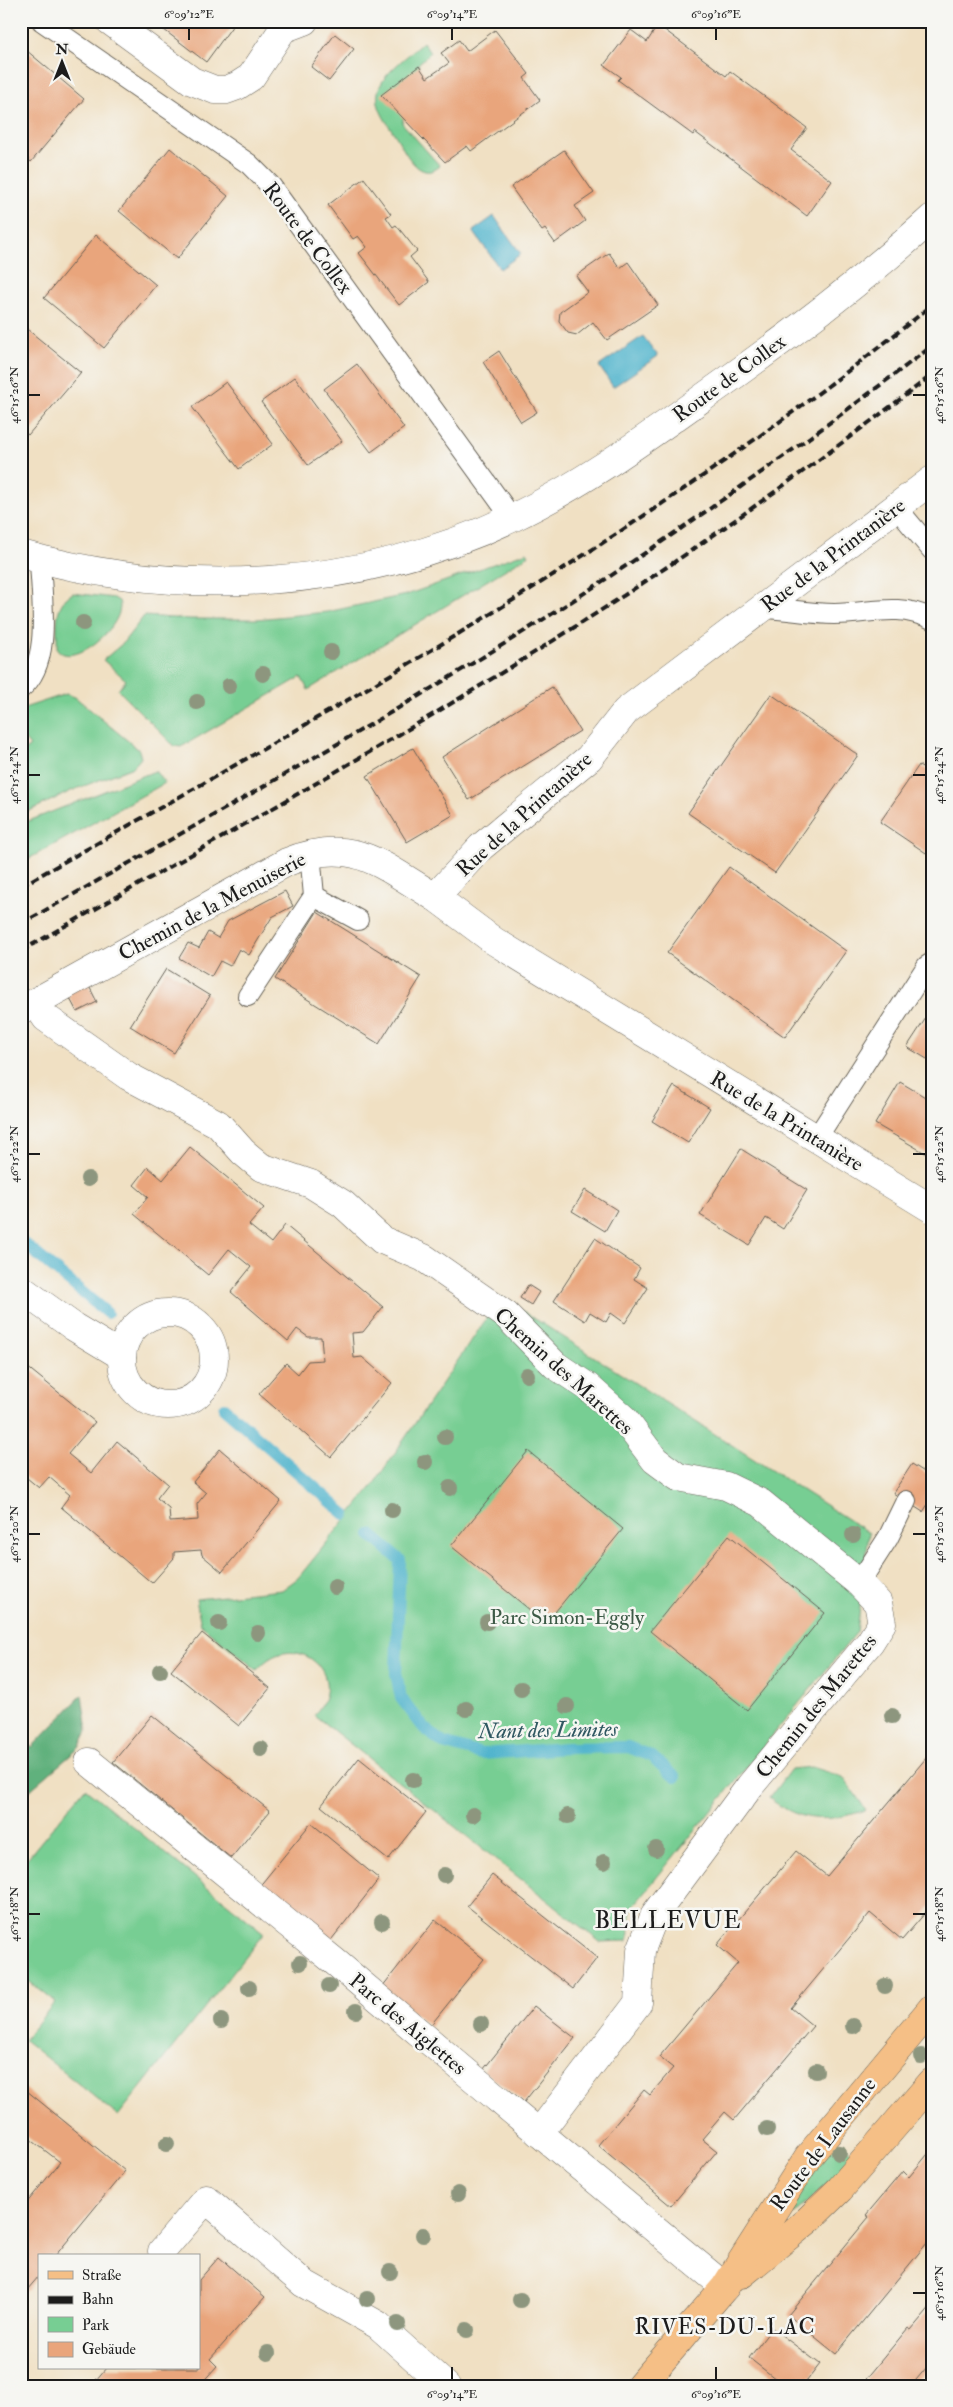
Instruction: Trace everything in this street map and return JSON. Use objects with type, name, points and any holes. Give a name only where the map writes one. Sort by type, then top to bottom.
[{"type":"main road","name":"Route de Lausanne","points":[[640,2386],[725,2287],[808,2157],[932,2008]]},
{"type":"main road","name":"Route de Lausanne","points":[[725,2287],[807,2221],[834,2195],[932,2082]]},
{"type":"street","points":[[110,21],[192,81],[215,90],[237,86],[251,76],[282,29],[304,21]]},
{"type":"street","name":"Route de Collex","points":[[31,557],[98,572],[180,582],[232,582],[287,578],[338,571],[423,552],[470,536],[512,518],[571,487],[635,446],[828,306],[932,218]]},
{"type":"street","name":"Rue de la Printanière","points":[[932,480],[765,608],[626,711],[589,758],[481,847],[435,897],[494,941],[932,1209]]},
{"type":"street","name":"Chemin de la Menuiserie","points":[[28,1006],[287,862],[310,853],[348,851],[369,858],[435,897]]},
{"type":"street","name":"Chemin des Marettes","points":[[28,1006],[128,1076],[218,1124],[243,1152],[261,1166],[310,1184],[343,1204],[382,1240],[424,1258],[506,1315],[555,1365],[588,1387],[624,1419],[655,1460],[678,1477],[726,1486],[761,1503],[860,1583],[878,1603],[882,1623],[870,1642],[750,1786],[655,1914],[641,1950],[638,2003],[538,2133]]},
{"type":"street","points":[[21,1289],[74,1327],[122,1356]]},
{"type":"street","name":"Parc des Aiglettes","points":[[89,1762],[334,1961],[725,2287]]},
{"type":"street","points":[[162,2251],[206,2199],[303,2283],[378,2325],[446,2386]]},
{"type":"lane","name":"Route de Collex","points":[[42,21],[249,164],[271,186],[512,518]]},
{"type":"lane","points":[[896,507],[932,550]]},
{"type":"lane","points":[[21,688],[31,679],[41,655],[31,557]]},
{"type":"lane","points":[[765,608],[834,614],[895,608],[914,611],[932,619]]},
{"type":"lane","points":[[248,996],[314,896],[310,853]]},
{"type":"lane","points":[[314,896],[358,920]]},
{"type":"lane","points":[[816,1138],[927,966],[932,963]]},
{"type":"lane","points":[[860,1583],[888,1538],[906,1501]]},
{"type":"green space","points":[[423,42],[430,53],[418,64],[402,123],[440,166],[433,171],[420,169],[409,158],[382,114],[378,100],[380,86],[388,74]]},
{"type":"green space","points":[[527,552],[529,555],[308,690],[301,677],[181,747],[174,746],[118,690],[126,680],[103,660],[122,644],[144,616],[190,619],[257,619],[327,612],[406,595]]},
{"type":"green space","points":[[73,593],[114,598],[119,601],[120,610],[108,632],[97,641],[75,654],[65,654],[57,649],[57,625],[59,610],[62,604]]},
{"type":"green space","points":[[66,694],[75,697],[139,750],[141,758],[133,767],[71,791],[21,815],[21,753],[30,746],[21,735],[21,709]]},
{"type":"green space","points":[[155,771],[165,783],[21,863],[21,824]]},
{"type":"green space","name":"Parc Simon-Eggly","points":[[501,1297],[869,1533],[857,1632],[631,1909],[628,1941],[600,1942],[314,1715],[322,1704],[326,1689],[324,1676],[318,1666],[309,1658],[297,1653],[284,1653],[270,1658],[257,1670],[201,1625],[196,1599],[282,1590],[298,1578],[371,1488]]},
{"type":"green space","points":[[82,1695],[87,1731],[79,1748],[21,1798],[21,1736],[32,1747]]},
{"type":"green space","points":[[812,1767],[843,1777],[866,1810],[840,1817],[816,1818],[793,1813],[769,1798],[791,1769]]},
{"type":"green space","points":[[85,1788],[264,1933],[118,2116],[24,2040],[55,2002],[21,1975],[21,1866]]},
{"type":"green space","points":[[835,2138],[854,2155],[826,2185],[795,2213],[790,2211],[788,2205]]},
{"type":"water","points":[[494,216],[521,254],[500,269],[473,231]]},
{"type":"water","points":[[643,336],[658,356],[613,387],[599,366]]},
{"type":"building","points":[[156,21],[236,21],[206,62],[155,23]]},
{"type":"building","points":[[658,25],[726,76],[730,71],[807,128],[791,150],[832,181],[807,216],[695,132],[693,135],[618,80],[621,77],[604,65],[631,30],[647,42]]},
{"type":"building","points":[[495,30],[529,74],[524,78],[540,100],[471,151],[467,146],[445,162],[381,95],[419,66],[427,78],[449,63],[441,53],[459,40],[467,51]]},
{"type":"building","points":[[335,34],[354,49],[329,81],[311,67]]},
{"type":"building","points":[[26,50],[84,99],[31,162],[21,153],[21,55]]},
{"type":"building","points":[[170,148],[228,196],[177,259],[119,211]]},
{"type":"building","points":[[564,150],[594,193],[575,206],[585,221],[555,243],[545,229],[542,231],[511,187]]},
{"type":"building","points":[[364,178],[391,214],[386,217],[393,227],[396,225],[417,251],[410,257],[429,282],[399,305],[359,253],[367,247],[358,236],[353,239],[328,205]]},
{"type":"building","points":[[96,235],[156,285],[104,348],[44,298]]},
{"type":"building","points":[[609,253],[620,268],[628,262],[658,305],[607,340],[593,322],[577,335],[568,333],[559,321],[560,312],[588,292],[576,276]]},
{"type":"building","points":[[22,325],[81,373],[28,435],[21,429]]},
{"type":"building","points":[[499,351],[537,412],[521,422],[483,362]]},
{"type":"building","points":[[357,364],[404,428],[371,452],[324,389]]},
{"type":"building","points":[[295,377],[342,441],[308,465],[261,402]]},
{"type":"building","points":[[226,382],[273,444],[239,469],[192,407]]},
{"type":"building","points":[[552,687],[580,731],[469,800],[442,757]]},
{"type":"building","points":[[771,694],[858,755],[775,873],[688,813]]},
{"type":"building","points":[[413,748],[453,815],[407,842],[367,776]]},
{"type":"building","points":[[919,765],[932,773],[932,857],[880,822]]},
{"type":"building","points":[[729,867],[846,951],[785,1037],[667,953]]},
{"type":"building","points":[[285,891],[293,906],[272,917],[249,955],[239,949],[230,966],[220,961],[211,977],[179,958],[188,943],[199,948],[208,932],[218,938],[228,921]]},
{"type":"building","points":[[317,912],[421,977],[379,1044],[275,979]]},
{"type":"building","points":[[166,969],[210,996],[174,1053],[130,1026]]},
{"type":"building","points":[[87,982],[97,1002],[77,1012],[67,993]]},
{"type":"building","points":[[926,1018],[932,1021],[932,1062],[907,1047]]},
{"type":"building","points":[[900,1082],[932,1101],[932,1157],[875,1124]]},
{"type":"building","points":[[674,1086],[710,1108],[688,1143],[652,1121]]},
{"type":"building","points":[[190,1147],[264,1208],[249,1225],[271,1243],[285,1225],[383,1307],[363,1332],[352,1333],[354,1358],[362,1357],[392,1383],[331,1457],[259,1394],[286,1363],[298,1374],[308,1361],[323,1360],[321,1337],[308,1337],[297,1329],[288,1341],[231,1292],[251,1267],[229,1249],[208,1275],[134,1214],[148,1197],[134,1185],[148,1167],[163,1180]]},
{"type":"building","points":[[741,1149],[807,1190],[783,1229],[766,1218],[749,1245],[700,1215]]},
{"type":"building","points":[[585,1190],[617,1210],[605,1231],[572,1211]]},
{"type":"building","points":[[595,1238],[640,1268],[634,1279],[648,1288],[625,1323],[611,1313],[606,1322],[590,1312],[585,1321],[554,1301]]},
{"type":"building","points":[[528,1285],[539,1292],[531,1305],[520,1298]]},
{"type":"building","points":[[21,1362],[95,1422],[68,1454],[91,1473],[117,1441],[168,1484],[157,1498],[169,1508],[170,1522],[198,1520],[197,1504],[206,1493],[193,1482],[220,1449],[281,1501],[222,1572],[202,1555],[201,1550],[174,1552],[174,1558],[152,1583],[61,1507],[70,1495],[49,1477],[39,1488],[21,1473]]},
{"type":"building","points":[[528,1451],[623,1529],[546,1623],[451,1546]]},
{"type":"building","points":[[912,1464],[932,1477],[932,1498],[923,1512],[893,1493]]},
{"type":"building","points":[[729,1535],[825,1613],[747,1710],[650,1631]]},
{"type":"building","points":[[202,1633],[270,1688],[239,1726],[171,1671]]},
{"type":"building","points":[[152,1715],[270,1811],[231,1858],[113,1762]]},
{"type":"building","points":[[932,1751],[932,1905],[902,1940],[870,1913],[791,2008],[813,2026],[734,2120],[725,2112],[702,2139],[717,2151],[671,2206],[598,2145],[644,2090],[650,2095],[673,2068],[659,2057],[738,1963],[717,1945],[796,1851],[827,1876]]},
{"type":"building","points":[[359,1758],[426,1812],[388,1860],[321,1806]]},
{"type":"building","points":[[311,1823],[379,1879],[328,1944],[258,1888]]},
{"type":"building","points":[[492,1875],[597,1958],[573,1989],[467,1906]]},
{"type":"building","points":[[435,1920],[484,1959],[430,2026],[382,1987]]},
{"type":"building","points":[[534,2006],[575,2038],[524,2102],[483,2070]]},
{"type":"building","points":[[21,2086],[125,2171],[57,2254],[38,2254],[38,2277],[21,2297],[21,2210],[60,2162],[21,2132]]},
{"type":"building","points":[[932,2149],[932,2237],[836,2354],[788,2315],[869,2217],[866,2215],[903,2171],[909,2177]]},
{"type":"building","points":[[219,2257],[265,2297],[210,2359],[217,2366],[199,2386],[91,2386],[104,2370],[200,2370],[200,2279]]},
{"type":"building","points":[[932,2305],[932,2361],[911,2386],[874,2386],[866,2379],[908,2328],[911,2330]]},
{"type":"building","points":[[772,2328],[820,2364],[803,2386],[785,2386],[749,2358]]},
{"type":"waterway","name":"Nant des Limites","points":[[21,1241],[107,1313]]},
{"type":"waterway","name":"Nant des Limites","points":[[224,1408],[345,1514]]},
{"type":"waterway","name":"Nant des Limites","points":[[371,1535],[400,1560],[396,1673],[401,1698],[424,1728],[443,1743],[482,1754],[567,1748],[628,1747],[651,1756],[675,1777]]},
{"type":"railway","points":[[21,886],[373,685],[603,543],[715,467],[825,388],[932,305]]},
{"type":"railway","points":[[21,924],[339,743],[528,629],[682,528],[833,420],[932,346]]},
{"type":"railway","points":[[21,951],[325,778],[549,643],[663,570],[741,516],[932,375]]},
{"type":"district","name":"BELLEVUE","points":[[668,1920]]},
{"type":"district","name":"RIVES-DU-LAC","points":[[725,2326]]}]
